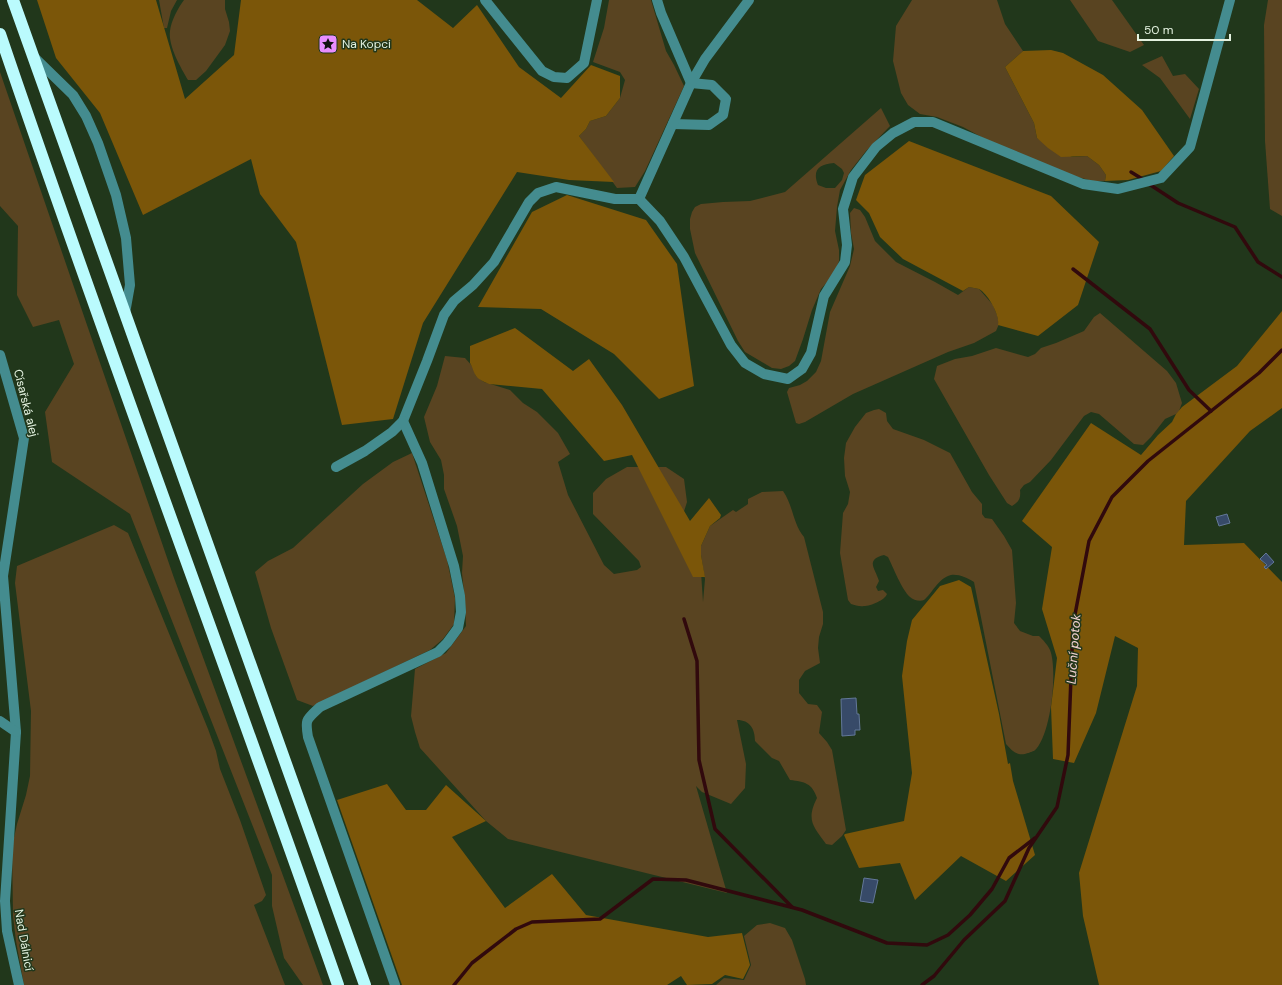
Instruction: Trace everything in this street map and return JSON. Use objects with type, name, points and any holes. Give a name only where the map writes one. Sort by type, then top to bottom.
[{"type":"highway","points":[[13,0],[365,985]]},
{"type":"highway","points":[[0,34],[166,506],[338,985]]},
{"type":"street","points":[[485,0],[542,71],[554,77],[567,78],[584,62],[597,0]]},
{"type":"street","points":[[657,0],[661,13],[691,83]]},
{"type":"street","points":[[639,199],[691,83],[705,59],[749,0]]},
{"type":"street","points":[[336,467],[365,451],[392,432],[403,421],[444,315],[454,301],[473,285],[494,262],[529,202],[538,193],[556,187],[615,199],[639,199],[660,221],[684,257],[731,345],[745,363],[764,374],[788,379],[802,369],[812,353],[824,296],[845,262],[847,245],[843,209],[853,177],[876,146],[893,133],[914,122],[933,122],[1083,184],[1118,189],[1161,178],[1190,147],[1230,0]]},
{"type":"street","points":[[33,56],[73,94],[86,116],[98,143],[116,195],[126,238],[130,285],[125,313]]},
{"type":"street","points":[[672,124],[709,125],[723,115],[726,99],[722,94],[712,85],[691,83]]},
{"type":"street","name":"Císařská alej","points":[[0,355],[24,438],[1,575]]},
{"type":"street","points":[[395,985],[308,737],[306,723],[310,716],[320,707],[438,652],[458,628],[461,612],[460,596],[454,566],[422,463],[403,421]]},
{"type":"street","name":"Nad Dálnicí","points":[[1,575],[16,732],[5,901],[7,931],[19,985]]},
{"type":"street","points":[[0,721],[16,732]]},
{"type":"shaded area","points":[[37,0],[156,0],[185,99],[234,55],[241,0],[417,0],[453,28],[477,5],[519,67],[561,98],[591,65],[620,76],[620,98],[606,116],[590,121],[586,129],[579,136],[614,182],[569,180],[517,172],[423,323],[393,419],[342,425],[296,242],[260,194],[251,159],[143,215],[100,113],[56,58]]},
{"type":"shaded area","points":[[159,0],[177,0],[171,11],[167,28],[164,28]]},
{"type":"shaded area","points":[[184,0],[225,0],[225,9],[229,22],[230,31],[225,45],[206,71],[196,80],[188,80],[173,50],[170,37],[173,19]]},
{"type":"shaded area","points":[[609,0],[651,0],[666,51],[684,86],[645,171],[635,187],[617,188],[579,136],[586,129],[590,121],[606,116],[620,98],[625,80],[620,72],[593,62],[604,28]]},
{"type":"shaded area","points":[[912,0],[997,0],[1005,24],[1023,51],[1005,67],[1034,123],[1037,138],[1072,157],[1087,156],[1099,165],[1106,175],[1105,181],[1093,181],[1062,173],[987,140],[963,127],[937,117],[920,114],[908,105],[901,93],[893,61],[896,26]]},
{"type":"shaded area","points":[[1070,0],[1112,0],[1144,45],[1130,52],[1098,41]]},
{"type":"shaded area","points":[[1268,0],[1282,0],[1282,216],[1270,209],[1265,141],[1264,25]]},
{"type":"shaded area","points":[[1051,50],[1063,53],[1103,75],[1142,110],[1174,156],[1161,171],[1128,180],[1105,181],[1106,175],[1099,165],[1087,156],[1061,157],[1037,138],[1034,123],[1005,67],[1023,51]]},
{"type":"shaded area","points":[[1162,56],[1173,76],[1185,74],[1199,89],[1190,119],[1160,78],[1142,65]]},
{"type":"shaded area","points":[[0,72],[174,578],[323,985],[303,985],[284,958],[272,906],[272,875],[130,514],[52,462],[45,412],[74,364],[59,320],[33,327],[17,295],[18,226],[0,206]]},
{"type":"shaded area","points":[[881,108],[890,126],[866,151],[851,170],[840,190],[835,231],[839,250],[839,261],[834,274],[821,289],[812,310],[795,361],[789,366],[781,369],[772,368],[745,352],[738,341],[695,253],[690,229],[690,219],[695,207],[701,204],[750,201],[785,192]],"holes":[[[834,163],[842,169],[844,173],[842,180],[835,188],[826,188],[818,185],[816,180],[816,172],[821,166]]]},
{"type":"shaded area","points":[[909,141],[1051,196],[1099,242],[1078,305],[1038,336],[998,325],[995,311],[986,295],[979,289],[969,287],[963,291],[903,259],[880,237],[869,213],[856,200],[865,175]]},
{"type":"shaded area","points":[[567,195],[646,220],[677,264],[694,386],[659,399],[614,354],[541,309],[478,307],[532,212]]},
{"type":"shaded area","points":[[854,208],[860,210],[865,217],[875,241],[896,262],[958,295],[969,287],[979,289],[993,305],[999,324],[996,331],[974,343],[948,352],[853,394],[799,424],[796,423],[787,392],[789,388],[807,381],[816,372],[821,361],[830,312],[850,266],[854,249],[851,233],[850,213]]},
{"type":"shaded area","points":[[1282,311],[1282,408],[1250,431],[1186,501],[1184,545],[1244,543],[1282,582],[1282,985],[1099,985],[1083,916],[1079,873],[1137,686],[1138,648],[1115,636],[1096,713],[1074,763],[1053,759],[1051,707],[1057,658],[1042,609],[1052,547],[1022,521],[1091,423],[1141,455],[1158,435],[1172,422],[1182,407],[1237,366]]},
{"type":"shaded area","points":[[1100,313],[1167,371],[1176,383],[1182,403],[1179,411],[1165,419],[1143,445],[1134,444],[1099,414],[1091,412],[1084,416],[1051,460],[1030,482],[1024,485],[1020,490],[1019,500],[1012,506],[1007,503],[989,475],[934,379],[937,366],[955,359],[972,356],[996,348],[1028,357],[1035,354],[1041,348],[1084,331],[1094,317]]},
{"type":"shaded area","points":[[515,328],[573,371],[589,359],[622,405],[690,521],[709,498],[721,515],[720,518],[710,526],[701,546],[705,577],[693,577],[632,455],[604,461],[542,389],[489,384],[480,380],[476,376],[470,363],[470,346]]},
{"type":"shaded area","points":[[445,356],[465,358],[473,367],[476,376],[484,382],[510,390],[523,403],[537,412],[558,433],[570,454],[558,462],[568,495],[604,565],[614,574],[637,570],[641,567],[639,561],[593,514],[593,493],[606,479],[627,467],[666,467],[684,479],[687,502],[680,524],[701,572],[703,602],[705,579],[701,546],[710,526],[733,510],[736,512],[748,504],[748,499],[762,492],[783,491],[789,502],[797,526],[804,537],[823,612],[823,624],[819,637],[818,648],[820,663],[805,671],[799,680],[799,693],[808,704],[817,705],[822,712],[819,733],[832,750],[846,830],[832,845],[826,844],[812,822],[812,812],[817,798],[813,789],[807,784],[790,780],[779,761],[772,758],[755,741],[751,726],[742,720],[737,720],[746,764],[745,788],[731,804],[702,792],[696,786],[727,893],[508,839],[486,821],[420,748],[411,716],[415,669],[446,653],[466,626],[462,573],[463,556],[457,526],[444,489],[444,475],[441,460],[430,442],[424,417],[437,386]]},
{"type":"shaded area","points":[[879,409],[886,413],[887,421],[893,429],[924,440],[950,453],[972,492],[982,504],[982,514],[985,518],[992,519],[1012,550],[1016,603],[1014,623],[1020,631],[1033,636],[1039,636],[1049,648],[1052,660],[1053,687],[1049,718],[1040,743],[1034,751],[1018,754],[1006,744],[974,582],[960,576],[951,575],[942,579],[924,600],[917,600],[911,598],[907,594],[888,557],[884,555],[875,559],[873,565],[879,581],[876,587],[878,591],[883,590],[887,594],[886,596],[874,604],[867,606],[851,604],[848,600],[840,553],[843,513],[848,504],[850,492],[845,476],[844,458],[846,443],[855,427],[866,413]]},
{"type":"shaded area","points":[[412,453],[447,560],[455,598],[454,624],[443,639],[430,650],[313,706],[297,700],[271,628],[255,572],[268,561],[293,548],[363,484],[393,462]]},
{"type":"shaded area","points":[[114,525],[128,533],[208,729],[216,751],[220,769],[240,820],[266,895],[262,901],[254,905],[285,985],[24,985],[13,916],[12,847],[30,776],[31,711],[15,583],[17,566]]},
{"type":"shaded area","points":[[959,580],[971,587],[999,714],[1008,764],[1010,763],[1013,781],[1035,855],[1006,881],[961,856],[915,900],[900,863],[859,868],[844,835],[904,821],[912,773],[902,676],[907,641],[912,620],[940,586]]},
{"type":"shaded area","points":[[387,784],[406,810],[426,810],[446,785],[486,821],[452,837],[505,908],[552,874],[586,915],[708,937],[742,933],[750,965],[743,979],[725,975],[712,984],[687,985],[681,976],[667,985],[402,985],[337,800]]},
{"type":"shaded area","points":[[770,923],[785,928],[792,940],[806,985],[716,985],[724,978],[744,980],[751,965],[744,936],[757,925]]},
{"type":"building","points":[[1227,514],[1230,523],[1219,526],[1216,517]]},
{"type":"building","points":[[1266,553],[1274,562],[1266,569],[1264,567],[1267,565],[1260,559]]},
{"type":"building","points":[[856,698],[860,730],[855,730],[855,735],[842,736],[841,699]]},
{"type":"building","points":[[864,878],[878,880],[873,903],[860,901]]},
{"type":"waterway","points":[[1131,172],[1144,180]]},
{"type":"waterway","points":[[1149,184],[1178,203],[1235,227],[1258,262],[1282,277]]},
{"type":"waterway","points":[[1073,269],[1150,329],[1189,390],[1211,411]]},
{"type":"waterway","name":"Luční potok","points":[[922,985],[934,976],[964,940],[1005,901],[1029,848],[1057,807],[1068,755],[1073,625],[1089,541],[1112,497],[1148,461],[1259,373],[1282,350]]},
{"type":"waterway","points":[[684,619],[697,661],[699,760],[715,829],[792,907]]},
{"type":"waterway","points":[[454,985],[472,963],[516,929],[532,922],[600,919],[653,879],[686,880],[802,910],[887,943],[927,945],[948,935],[970,915],[992,889],[1009,858],[1035,838]]},
{"type":"place","name":"Na Kopci","points":[[328,44]]}]
